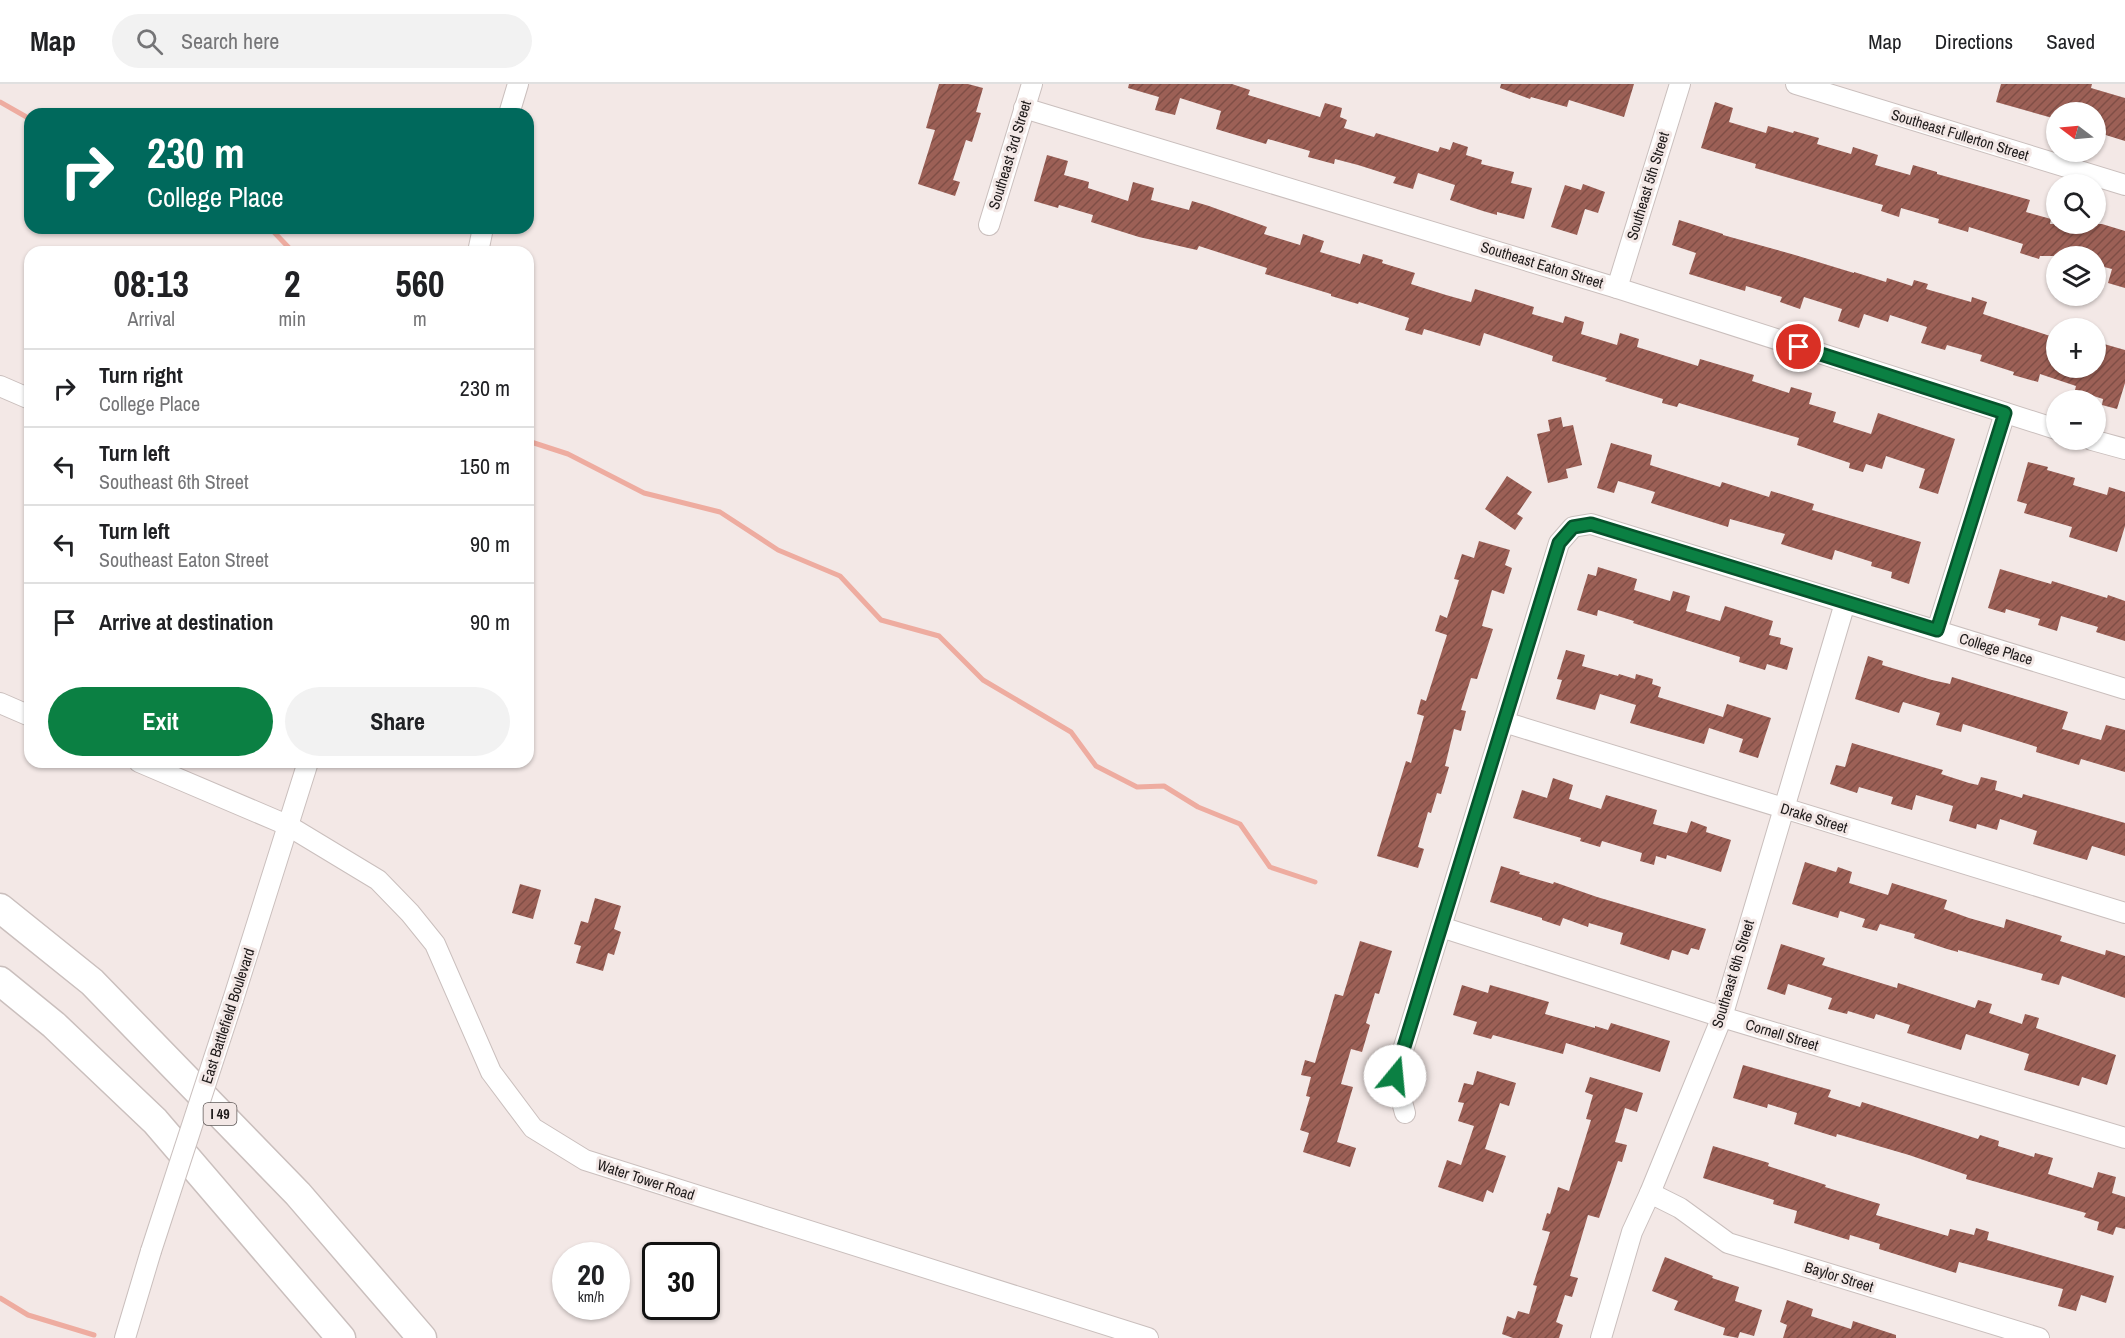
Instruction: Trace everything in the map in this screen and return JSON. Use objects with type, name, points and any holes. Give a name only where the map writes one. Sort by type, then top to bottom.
[{"type":"highway","name":"I 49","points":[[0,908],[92,982],[298,1194],[422,1338]]},
{"type":"highway","points":[[0,981],[54,1025],[155,1121],[341,1338]]},
{"type":"street","points":[[511,108],[518,84]]},
{"type":"street","name":"Southeast 3rd Street","points":[[989,225],[1032,84]]},
{"type":"street","name":"Southeast 5th Street","points":[[1617,288],[1680,84]]},
{"type":"street","name":"Southeast Fullerton Street","points":[[1796,84],[2125,185]]},
{"type":"street","name":"Southeast Eaton Street","points":[[1024,108],[1617,288],[2046,426]]},
{"type":"street","points":[[0,386],[24,396]]},
{"type":"street","points":[[1937,630],[2005,413]]},
{"type":"street","points":[[2106,444],[2125,449]]},
{"type":"street","name":"College Place","points":[[1504,722],[1559,543],[1573,527],[1591,524],[2125,689]]},
{"type":"street","name":"Southeast 6th Street","points":[[1601,1338],[1632,1232],[1722,1017],[1782,808],[1845,603]]},
{"type":"street","points":[[0,703],[24,713]]},
{"type":"street","points":[[1405,1113],[1395,1076],[1504,722]]},
{"type":"street","name":"Drake Street","points":[[1504,722],[2125,913]]},
{"type":"street","name":"Water Tower Road","points":[[153,768],[287,825],[378,880],[410,913],[435,944],[491,1072],[533,1128],[585,1160],[1148,1338]]},
{"type":"street","name":"East Battlefield Boulevard","points":[[125,1338],[306,768]]},
{"type":"street","name":"Cornell Street","points":[[1440,927],[1722,1017],[2125,1138]]},
{"type":"street","name":"Baylor Street","points":[[1650,1193],[1680,1208],[1728,1243],[2039,1338]]},
{"type":"building","points":[[939,84],[968,84],[983,88],[976,112],[981,113],[972,142],[966,140],[953,180],[960,182],[955,196],[918,184],[935,130],[926,128]]},
{"type":"building","points":[[1129,84],[1232,84],[1250,90],[1248,95],[1320,117],[1325,103],[1342,108],[1340,117],[1347,120],[1344,128],[1374,137],[1376,133],[1438,152],[1440,147],[1450,150],[1453,142],[1468,147],[1466,155],[1482,160],[1481,164],[1514,172],[1511,183],[1532,188],[1524,219],[1497,212],[1497,215],[1450,200],[1455,185],[1418,173],[1413,189],[1393,183],[1396,177],[1358,165],[1335,159],[1334,164],[1308,157],[1310,151],[1268,139],[1266,144],[1216,129],[1221,111],[1180,98],[1175,115],[1155,110],[1159,97],[1128,88]]},
{"type":"building","points":[[1501,84],[1634,84],[1624,117],[1569,100],[1567,107],[1531,97],[1530,99],[1500,88]]},
{"type":"building","points":[[2001,84],[2092,84],[2091,88],[2125,98],[2125,141],[2106,135],[2106,102],[2046,102],[2046,116],[1996,102]]},
{"type":"building","points":[[1715,102],[1733,108],[1729,122],[1766,133],[1768,126],[1793,133],[1794,131],[1819,138],[1817,144],[1851,154],[1853,147],[1878,155],[1875,165],[1910,175],[1913,165],[2030,200],[2026,212],[2046,218],[2046,234],[2106,234],[2106,225],[2125,231],[2125,288],[2108,283],[2112,269],[2106,268],[2106,246],[2046,246],[2046,256],[2040,256],[2039,259],[2020,253],[2023,244],[1969,227],[1968,232],[1938,223],[1939,219],[1901,208],[1899,217],[1881,211],[1883,205],[1755,168],[1756,164],[1701,148]]},
{"type":"building","points":[[1047,155],[1068,161],[1064,175],[1089,182],[1088,188],[1128,201],[1133,182],[1154,188],[1151,200],[1189,210],[1192,201],[1209,206],[1267,227],[1264,234],[1300,245],[1303,234],[1324,241],[1320,252],[1360,264],[1363,254],[1383,260],[1382,263],[1415,273],[1411,284],[1446,295],[1471,302],[1475,289],[1534,307],[1532,314],[1563,323],[1565,316],[1584,322],[1581,334],[1617,345],[1620,333],[1639,339],[1637,347],[1698,366],[1700,359],[1754,375],[1752,381],[1789,393],[1791,387],[1812,393],[1809,404],[1836,412],[1833,422],[1871,434],[1878,413],[1955,439],[1938,494],[1919,488],[1925,469],[1886,456],[1882,469],[1866,464],[1863,472],[1849,468],[1850,463],[1797,445],[1799,438],[1679,403],[1677,407],[1662,403],[1663,399],[1605,381],[1607,378],[1552,361],[1553,356],[1484,333],[1480,346],[1424,329],[1422,335],[1405,330],[1409,318],[1265,274],[1267,268],[1199,246],[1197,250],[1139,237],[1091,222],[1093,215],[1059,205],[1058,208],[1034,201]]},
{"type":"building","points":[[1583,184],[1605,192],[1598,213],[1585,209],[1577,235],[1551,227],[1565,185],[1581,190]]},
{"type":"building","points":[[1679,220],[1886,282],[1887,278],[1912,286],[1914,280],[1928,284],[1926,289],[1971,302],[1972,297],[1987,302],[1983,314],[2046,335],[2046,376],[2040,374],[2038,382],[2013,375],[2014,372],[1980,361],[1982,355],[1947,345],[1945,350],[1921,343],[1927,327],[1890,315],[1888,322],[1864,314],[1859,328],[1838,321],[1842,309],[1804,297],[1800,309],[1780,302],[1782,297],[1746,286],[1745,291],[1689,274],[1696,253],[1672,245]]},
{"type":"building","points":[[2106,345],[2125,350],[2125,383],[2117,409],[2106,406],[2106,390],[2075,390],[2076,386],[2052,378],[2106,378]]},
{"type":"building","points":[[1561,417],[1563,427],[1573,425],[1582,465],[1566,469],[1568,478],[1548,483],[1537,434],[1550,431],[1548,420]]},
{"type":"building","points":[[1611,443],[1652,455],[1650,465],[1720,487],[1722,482],[1769,497],[1771,491],[1814,504],[1812,510],[1921,542],[1909,584],[1891,578],[1892,572],[1871,566],[1872,562],[1835,550],[1832,560],[1781,544],[1785,534],[1730,519],[1728,527],[1651,503],[1655,492],[1618,481],[1614,493],[1597,488]]},
{"type":"building","points":[[2028,462],[2075,478],[2073,485],[2107,495],[2109,487],[2125,492],[2125,526],[2117,552],[2069,537],[2072,527],[2024,513],[2027,504],[2017,501]]},
{"type":"building","points":[[1507,476],[1532,492],[1517,514],[1523,518],[1515,530],[1485,509]]},
{"type":"building","points":[[1479,541],[1510,550],[1505,565],[1512,568],[1504,594],[1492,590],[1482,626],[1493,629],[1477,679],[1471,678],[1461,710],[1466,711],[1461,731],[1454,729],[1445,766],[1449,767],[1441,794],[1437,793],[1431,813],[1428,812],[1418,847],[1424,849],[1418,868],[1377,856],[1406,761],[1411,763],[1424,716],[1417,714],[1421,699],[1426,701],[1447,635],[1435,631],[1440,615],[1447,618],[1459,580],[1454,579],[1462,554],[1474,558]]},
{"type":"building","points":[[1598,567],[1637,579],[1634,590],[1670,601],[1673,591],[1690,596],[1686,611],[1720,621],[1725,606],[1773,621],[1769,635],[1781,638],[1780,644],[1793,648],[1787,670],[1767,664],[1765,670],[1739,662],[1740,657],[1633,623],[1634,621],[1598,610],[1597,616],[1577,610],[1588,574],[1596,576]]},
{"type":"building","points":[[2000,569],[2051,584],[2052,581],[2107,598],[2108,595],[2125,601],[2125,641],[2096,632],[2098,627],[2061,616],[2057,631],[2038,625],[2040,619],[2006,609],[2005,613],[1988,608]]},
{"type":"building","points":[[1566,650],[1585,655],[1582,666],[1618,676],[1619,674],[1635,679],[1636,674],[1653,679],[1652,684],[1661,687],[1658,697],[1723,717],[1727,704],[1771,718],[1758,758],[1739,752],[1743,739],[1709,728],[1704,744],[1630,723],[1636,705],[1600,694],[1595,710],[1556,699],[1562,680],[1557,679]]},
{"type":"building","points":[[1868,656],[1883,661],[1882,665],[1932,680],[1950,684],[1952,677],[2068,712],[2062,729],[2101,740],[2106,725],[2125,730],[2125,772],[2081,759],[2079,765],[2036,752],[2037,747],[1963,724],[1961,732],[1936,725],[1940,713],[1903,702],[1899,713],[1855,699]]},
{"type":"building","points":[[1852,743],[1943,770],[1941,774],[1969,783],[1978,785],[1981,777],[1997,781],[1995,790],[2022,798],[2023,794],[2125,823],[2125,856],[2092,846],[2087,860],[2033,844],[2037,831],[2000,819],[1997,830],[1977,824],[1976,829],[1949,821],[1953,806],[1916,795],[1912,810],[1891,804],[1893,797],[1859,787],[1857,793],[1830,784],[1836,765],[1845,767]]},
{"type":"building","points":[[1553,778],[1573,785],[1569,799],[1601,809],[1606,795],[1657,810],[1653,824],[1687,833],[1691,821],[1707,827],[1706,832],[1731,840],[1721,872],[1667,855],[1666,859],[1656,856],[1654,865],[1640,861],[1642,853],[1602,841],[1600,847],[1580,841],[1581,838],[1513,818],[1522,790],[1547,798]]},
{"type":"building","points":[[1805,862],[1836,872],[1838,867],[1852,872],[1849,883],[1888,895],[1892,883],[1947,900],[1944,909],[1969,918],[2004,928],[2006,919],[2062,936],[2060,941],[2105,955],[2106,950],[2125,956],[2125,998],[2062,976],[2059,985],[2041,980],[2043,974],[1958,950],[1958,952],[1947,949],[1914,938],[1915,934],[1880,924],[1877,931],[1862,927],[1865,919],[1840,911],[1838,918],[1792,904]]},
{"type":"building","points":[[1501,866],[1520,872],[1519,874],[1553,884],[1554,882],[1706,929],[1699,950],[1691,948],[1688,955],[1672,950],[1669,960],[1620,944],[1623,933],[1589,923],[1588,927],[1563,918],[1560,926],[1490,902]]},
{"type":"building","points":[[520,884],[541,890],[533,919],[512,913]]},
{"type":"building","points":[[595,898],[621,906],[614,929],[621,932],[614,955],[608,953],[603,971],[576,963],[581,946],[574,944],[581,921],[588,923]]},
{"type":"building","points":[[1360,941],[1392,951],[1379,994],[1375,993],[1366,1023],[1370,1025],[1362,1052],[1351,1049],[1341,1084],[1353,1087],[1337,1142],[1356,1148],[1350,1167],[1303,1152],[1309,1133],[1300,1130],[1310,1097],[1306,1096],[1311,1077],[1301,1075],[1305,1060],[1315,1063],[1335,994],[1343,996]]},
{"type":"building","points":[[1781,944],[1825,958],[1822,965],[1897,988],[1898,983],[1975,1008],[1978,1000],[1992,1004],[1989,1013],[2022,1024],[2025,1014],[2039,1018],[2036,1028],[2116,1055],[2107,1085],[2082,1077],[2079,1086],[2024,1070],[2029,1054],[1966,1034],[1961,1050],[1907,1033],[1910,1025],[1876,1014],[1874,1019],[1848,1011],[1847,1014],[1828,1009],[1832,998],[1788,984],[1785,995],[1767,989]]},
{"type":"building","points":[[1462,985],[1488,993],[1490,985],[1549,1002],[1545,1014],[1608,1030],[1611,1023],[1670,1041],[1660,1072],[1566,1043],[1563,1054],[1493,1035],[1491,1039],[1473,1034],[1477,1022],[1453,1015]]},
{"type":"building","points":[[1743,1065],[1831,1090],[1828,1097],[1860,1107],[1862,1102],[1978,1139],[1980,1135],[1999,1141],[1998,1146],[2034,1157],[2035,1153],[2053,1158],[2048,1174],[2093,1188],[2098,1172],[2116,1177],[2112,1193],[2125,1197],[2125,1229],[2116,1227],[2113,1235],[2097,1230],[2099,1222],[2084,1217],[2086,1213],[1966,1179],[1967,1175],[1909,1155],[1794,1124],[1797,1113],[1768,1104],[1767,1108],[1733,1098]]},
{"type":"building","points":[[1477,1071],[1516,1083],[1509,1106],[1500,1103],[1485,1149],[1506,1156],[1493,1193],[1487,1190],[1483,1202],[1438,1187],[1447,1160],[1461,1165],[1474,1126],[1458,1121],[1464,1103],[1458,1102],[1464,1083],[1473,1085]]},
{"type":"building","points":[[1590,1077],[1643,1093],[1637,1112],[1625,1108],[1615,1142],[1627,1145],[1622,1162],[1618,1161],[1599,1218],[1588,1215],[1570,1276],[1578,1278],[1572,1297],[1565,1295],[1556,1322],[1563,1325],[1559,1338],[1513,1338],[1502,1334],[1507,1316],[1515,1319],[1518,1311],[1529,1314],[1537,1286],[1533,1285],[1550,1232],[1542,1230],[1547,1213],[1550,1214],[1558,1187],[1569,1191],[1591,1120],[1586,1119],[1593,1095],[1585,1092]]},
{"type":"building","points":[[1713,1146],[1769,1163],[1768,1166],[1880,1204],[1876,1215],[1948,1236],[1950,1229],[1974,1235],[1976,1228],[1989,1232],[1987,1240],[2114,1276],[2106,1303],[2081,1295],[2076,1311],[2058,1306],[2063,1289],[1959,1262],[1956,1273],[1879,1249],[1880,1244],[1850,1235],[1849,1240],[1794,1223],[1797,1211],[1773,1204],[1774,1200],[1703,1178]]},
{"type":"building","points":[[1665,1257],[1713,1276],[1712,1278],[1739,1287],[1735,1301],[1762,1310],[1754,1336],[1740,1332],[1738,1338],[1723,1335],[1725,1328],[1674,1310],[1678,1301],[1652,1291]]},
{"type":"building","points":[[1787,1300],[1813,1309],[1811,1316],[1851,1329],[1853,1321],[1896,1335],[1896,1338],[1783,1338],[1787,1325],[1780,1322]]},
{"type":"waterway","points":[[0,102],[24,116]]},
{"type":"waterway","points":[[276,234],[287,246]]},
{"type":"waterway","points":[[534,443],[568,454],[644,493],[720,512],[778,550],[840,576],[881,620],[939,636],[983,680],[1071,732],[1096,766],[1137,787],[1164,786],[1198,807],[1240,824],[1270,867],[1315,882]]},
{"type":"waterway","points":[[0,1298],[28,1315],[94,1335]]},
{"type":"route","points":[[1395,1076],[1559,543],[1573,527],[1591,524],[1937,630],[2005,413],[1799,347]]}]
